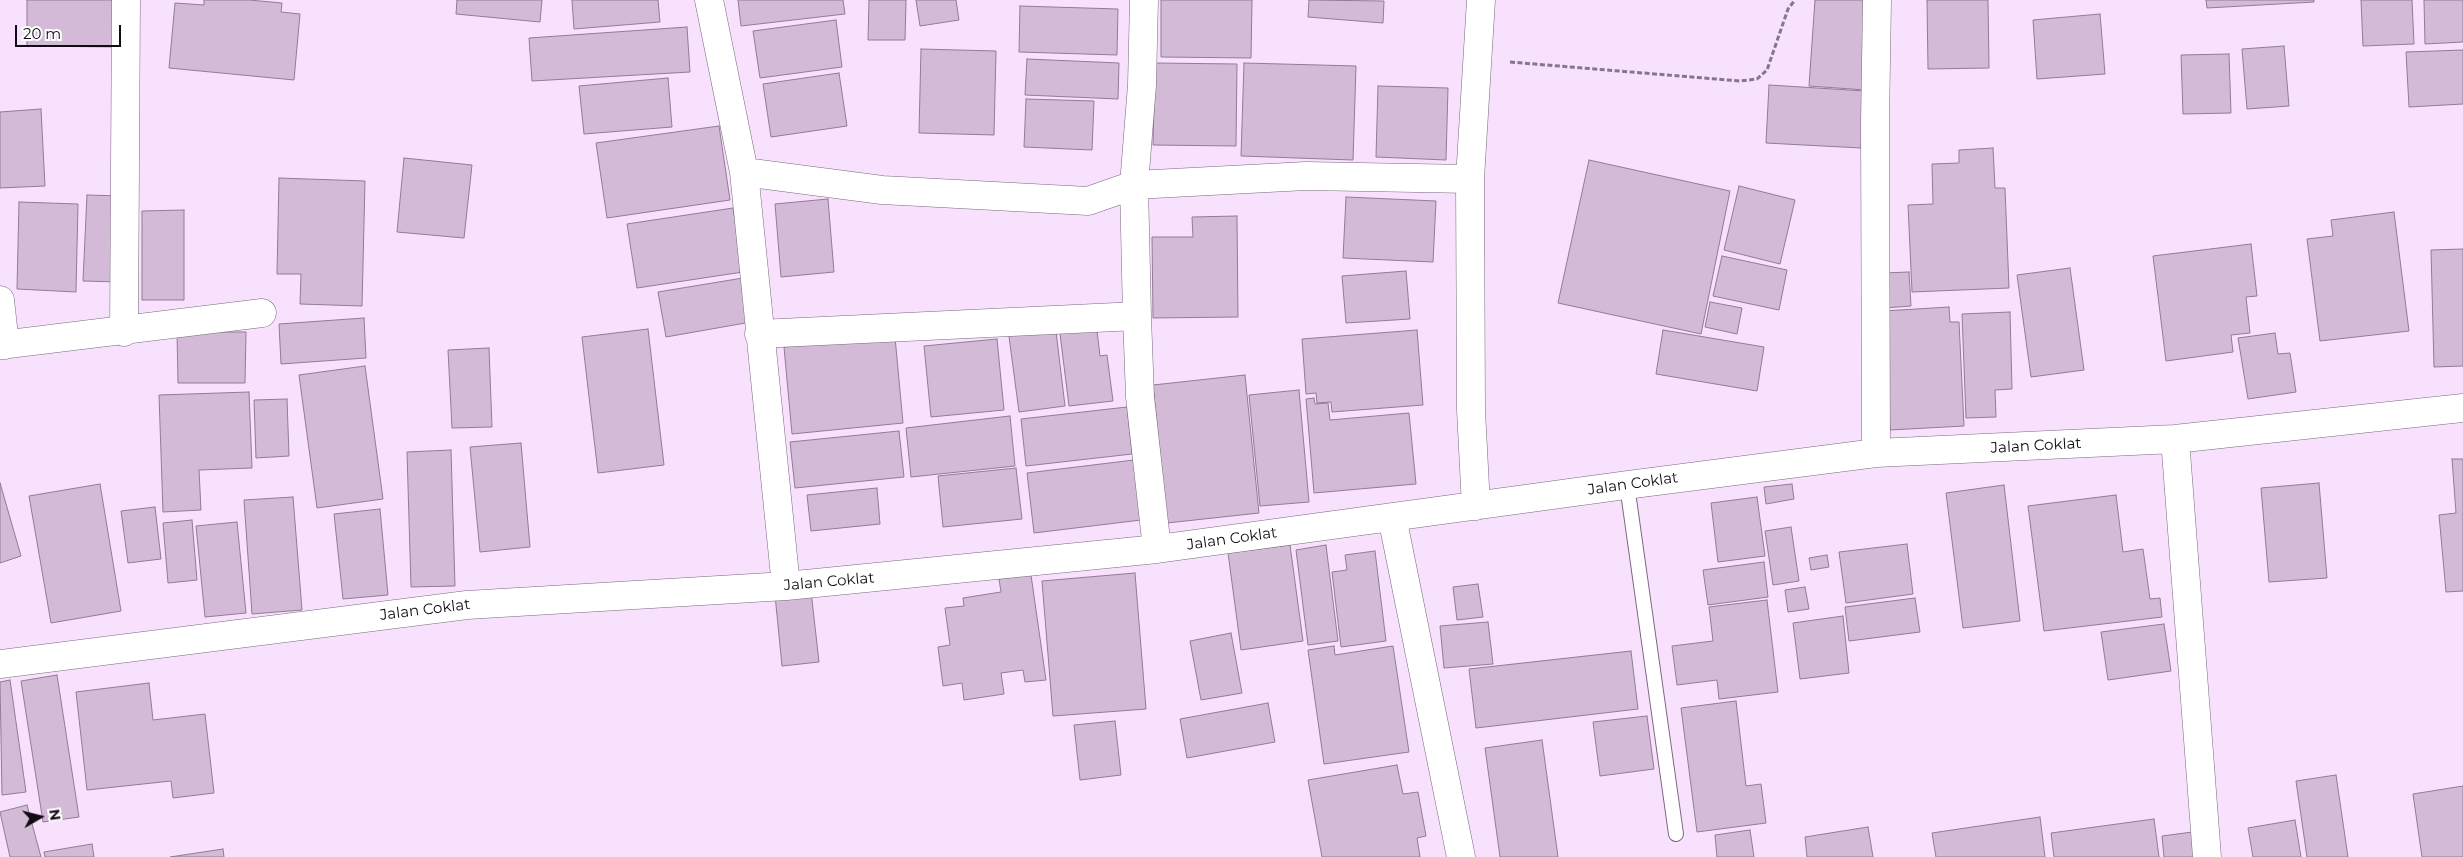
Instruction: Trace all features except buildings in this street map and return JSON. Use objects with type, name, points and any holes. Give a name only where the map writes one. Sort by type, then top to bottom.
[{"type":"street","points":[[124,332],[126,0]]},
{"type":"street","points":[[709,0],[744,172],[786,586]]},
{"type":"street","points":[[1144,0],[1142,85],[1134,186],[1137,316],[1140,397],[1157,549]]},
{"type":"street","points":[[1476,506],[1455,178],[1477,59],[1481,0]]},
{"type":"street","points":[[1876,453],[1875,124],[1877,0]]},
{"type":"street","points":[[744,172],[882,190],[1088,201],[1134,186],[1306,176],[1455,178]]},
{"type":"street","points":[[0,300],[2,345],[124,332],[262,313]]},
{"type":"street","points":[[759,334],[1137,316]]},
{"type":"street","name":"Jalan Coklat","points":[[0,664],[467,605],[786,586],[1157,549],[1876,453],[2175,439],[2463,408]]},
{"type":"street","points":[[2175,439],[2207,857]]},
{"type":"street","points":[[1392,517],[1462,857]]},
{"type":"lane","points":[[1627,485],[1676,834]]},
{"type":"path","points":[[1477,59],[1740,81],[1758,79],[1767,70],[1788,9],[1795,0]]}]
